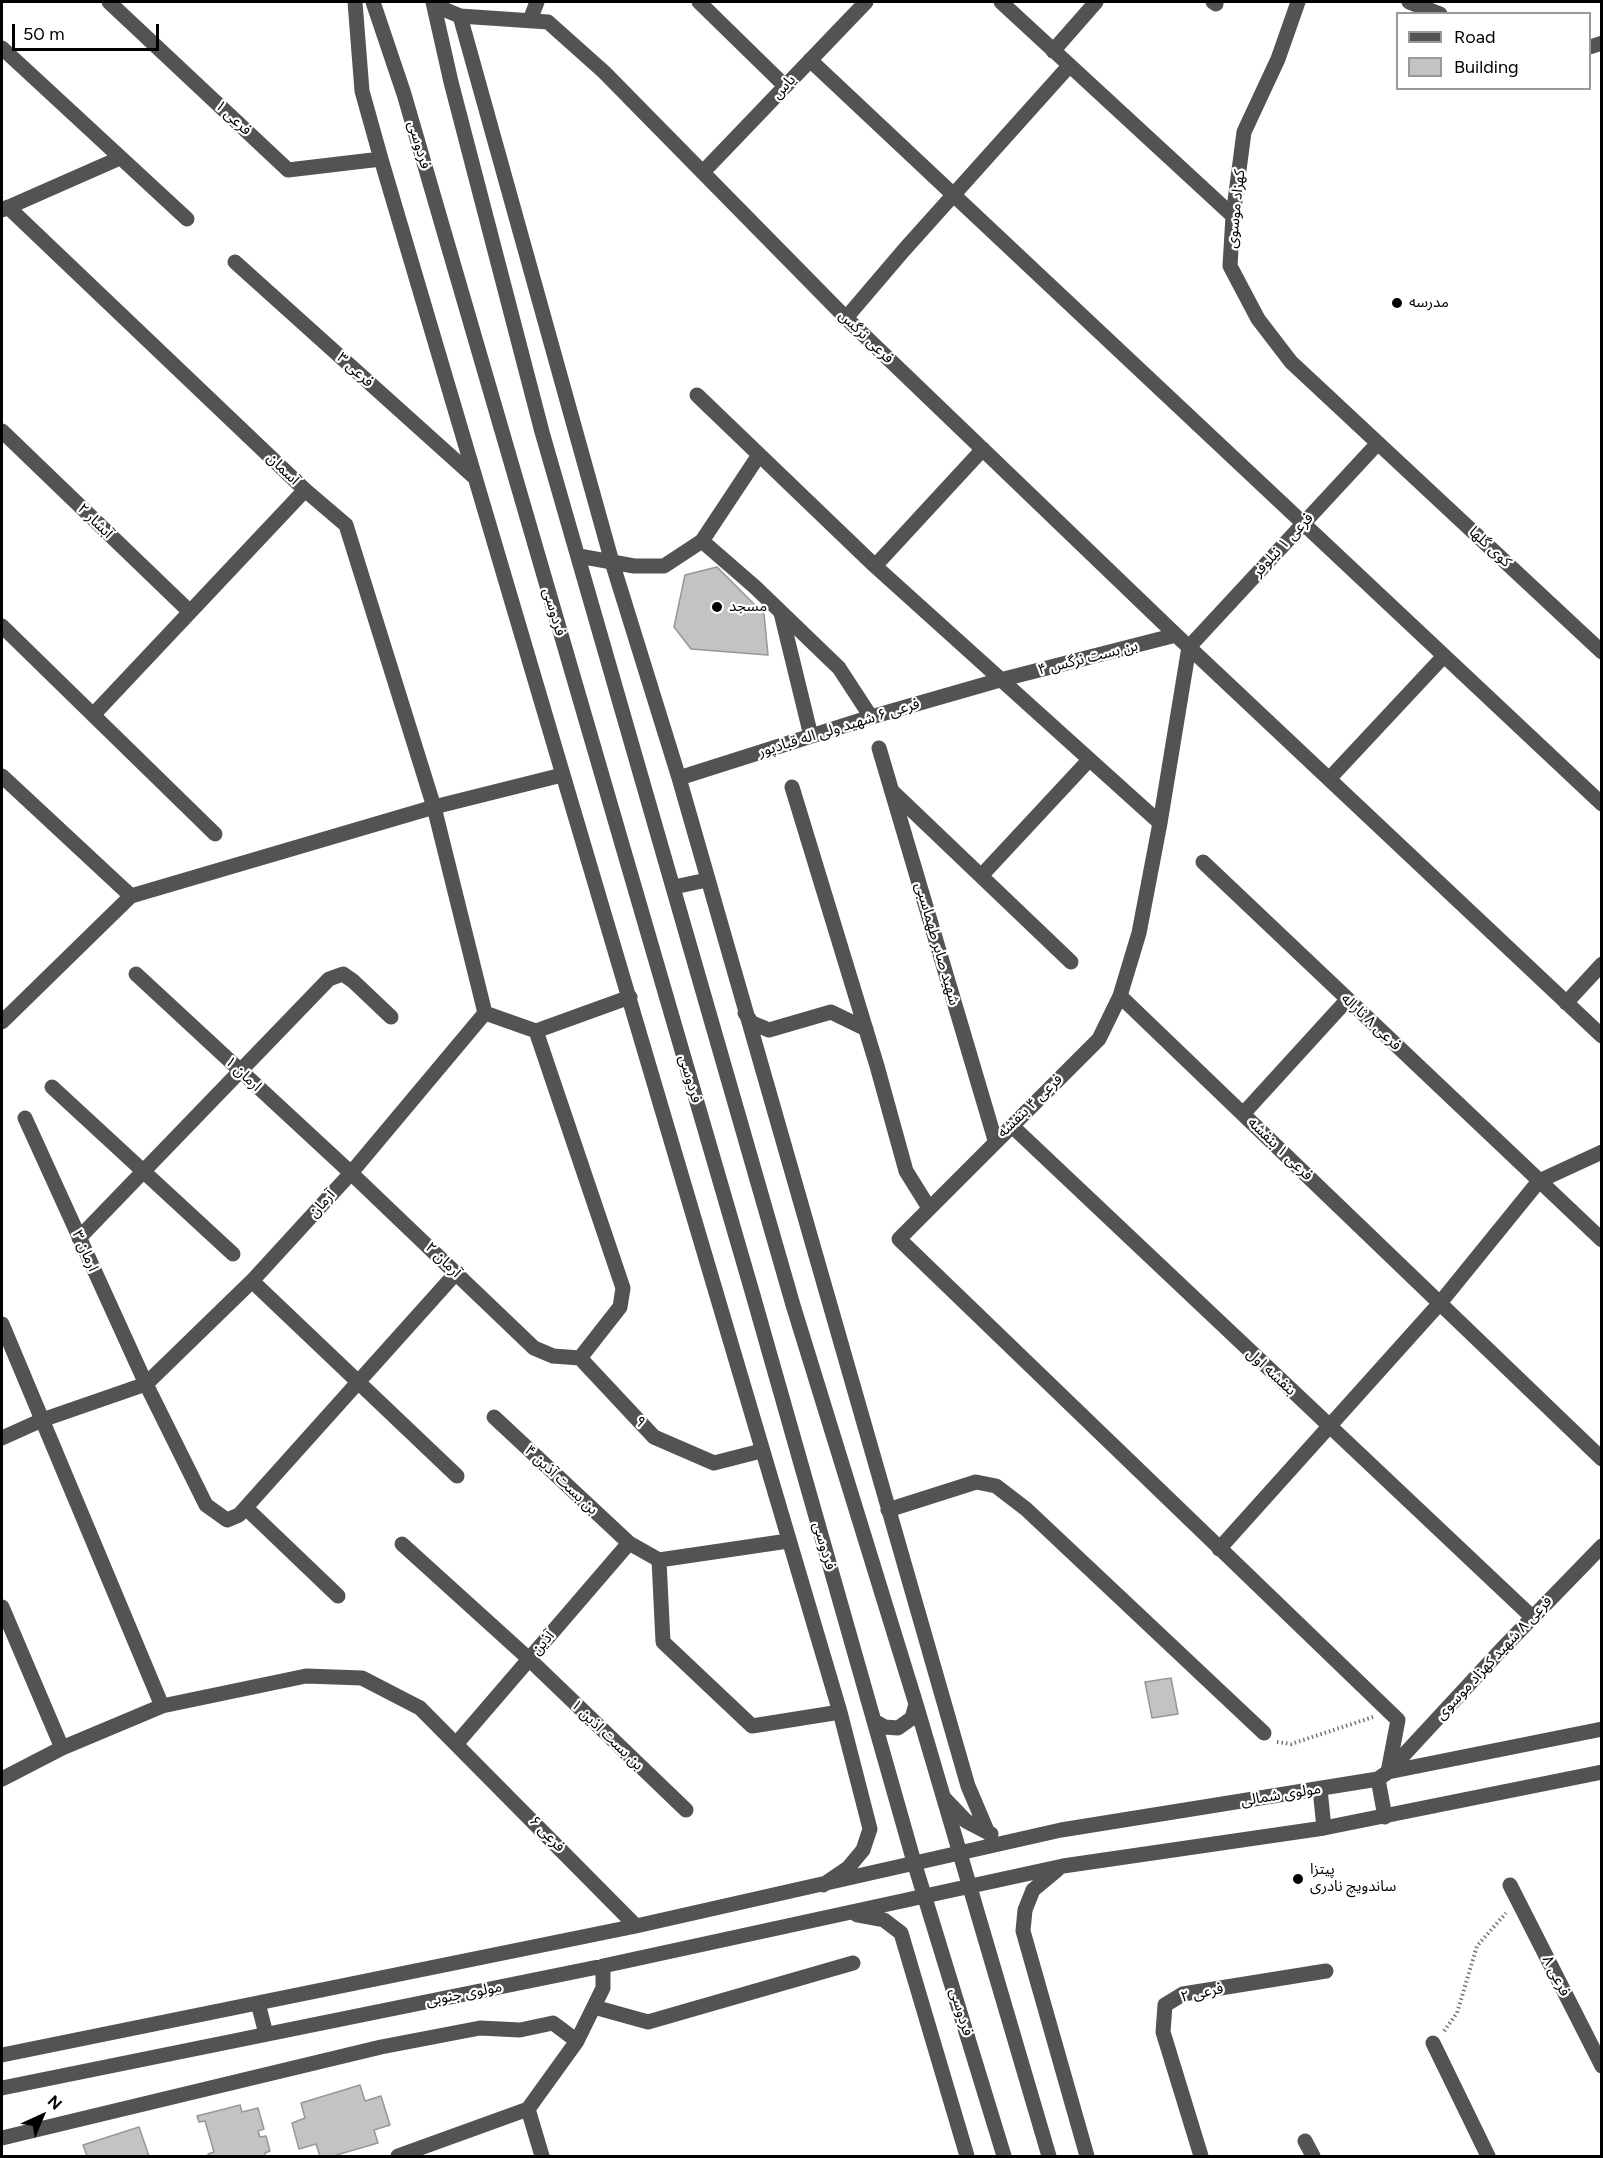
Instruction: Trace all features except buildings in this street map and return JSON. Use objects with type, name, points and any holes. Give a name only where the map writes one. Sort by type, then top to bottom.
[{"type":"street","name":"فرعی ۱","points":[[109,2],[288,170],[381,159]]},
{"type":"street","points":[[356,2],[362,91],[381,159],[840,1712],[870,1828],[863,1850],[848,1868],[823,1885]]},
{"type":"street","name":"فردوسی","points":[[373,2],[407,106],[914,1862],[1004,2157]]},
{"type":"street","points":[[434,3],[460,16],[530,20],[537,2]]},
{"type":"street","points":[[699,2],[785,86]]},
{"type":"street","name":"یاس","points":[[703,172],[866,2]]},
{"type":"street","points":[[1001,2],[1233,216]]},
{"type":"street","points":[[1053,51],[1096,2]]},
{"type":"street","name":"کهزاد موسوی","points":[[1298,2],[1278,58],[1244,132],[1233,216],[1230,266],[1258,318],[1291,362],[1378,443]]},
{"type":"street","points":[[1409,2],[1435,12]]},
{"type":"street","points":[[434,3],[451,82],[536,410],[793,1305],[916,1704],[1049,2157]]},
{"type":"street","points":[[460,16],[612,562],[679,778],[744,1012],[968,1786],[988,1833]]},
{"type":"street","name":"فرعی نرگس","points":[[530,20],[548,22],[604,72],[846,318],[1176,635],[1602,1036]]},
{"type":"street","points":[[4,53],[187,219]]},
{"type":"street","points":[[810,60],[1302,525],[1602,804]]},
{"type":"street","points":[[846,318],[1069,66]]},
{"type":"street","points":[[5,209],[120,158]]},
{"type":"street","name":"آسمان","points":[[5,209],[305,490],[346,525],[434,807],[485,1012]]},
{"type":"street","name":"فرعی ۳","points":[[235,262],[475,478]]},
{"type":"street","points":[[697,395],[874,566],[1160,824]]},
{"type":"street","name":"آبشار ۲","points":[[2,431],[189,610]]},
{"type":"street","name":"فرعی ۱ نیلوفر","points":[[1189,647],[1378,443]]},
{"type":"street","name":"کوی گلها","points":[[1378,443],[1602,652]]},
{"type":"street","points":[[874,566],[983,449]]},
{"type":"street","points":[[579,556],[634,566],[664,566],[702,541],[759,454]]},
{"type":"street","points":[[93,716],[189,610],[305,490]]},
{"type":"street","points":[[702,541],[839,668],[871,717]]},
{"type":"street","points":[[781,612],[811,736]]},
{"type":"street","points":[[2,626],[215,834]]},
{"type":"street","name":"بن بست نرگس ۴","points":[[1000,680],[1176,635]]},
{"type":"street","name":"فرعی ۴ بنفشه","points":[[1189,647],[1160,824],[1139,933],[1120,996],[1099,1039],[1012,1126],[995,1140],[899,1239],[1219,1549]]},
{"type":"street","points":[[1329,779],[1443,657]]},
{"type":"street","name":"فرعی ۶ شهید ولی اله قبادپور","points":[[679,778],[871,717],[1000,680]]},
{"type":"street","name":"شهید صابر طهماسبی","points":[[879,748],[995,1140]]},
{"type":"street","points":[[981,876],[1089,760]]},
{"type":"street","points":[[2,1022],[131,896],[434,807],[562,775]]},
{"type":"street","points":[[2,776],[131,896]]},
{"type":"street","points":[[792,787],[866,1029],[906,1171],[929,1208]]},
{"type":"street","points":[[893,792],[1071,962]]},
{"type":"street","name":"فرعی ۸ ثاراله","points":[[1203,862],[1602,1240]]},
{"type":"street","points":[[674,887],[707,880]]},
{"type":"street","points":[[1566,1003],[1602,964]]},
{"type":"street","name":"ارمان ۱","points":[[136,974],[351,1173]]},
{"type":"street","points":[[79,1238],[329,978],[343,974],[391,1017]]},
{"type":"street","name":"فرعی ۱ بنفشه","points":[[1120,996],[1602,1459]]},
{"type":"street","points":[[485,1012],[536,1031],[630,997]]},
{"type":"street","points":[[1243,1114],[1347,1000]]},
{"type":"street","name":"آرمان","points":[[146,1384],[252,1281],[351,1173],[485,1012]]},
{"type":"street","points":[[744,1012],[752,1023],[769,1030],[831,1012],[866,1029]]},
{"type":"street","points":[[536,1031],[623,1288],[620,1307],[580,1358]]},
{"type":"street","points":[[52,1087],[233,1254]]},
{"type":"street","name":"ارمان ۳","points":[[25,1118],[146,1384],[206,1505],[227,1520],[239,1515],[246,1508]]},
{"type":"street","name":"بنفشه اول","points":[[1012,1126],[1532,1617]]},
{"type":"street","points":[[1385,1817],[1383,1776],[1398,1720],[1219,1549],[1440,1303],[1539,1181],[1602,1152]]},
{"type":"street","name":"آرمان ۲","points":[[351,1173],[534,1348],[553,1356],[580,1358]]},
{"type":"street","points":[[338,1596],[246,1508],[456,1273]]},
{"type":"street","points":[[252,1281],[457,1476]]},
{"type":"street","points":[[2,1324],[162,1706]]},
{"type":"street","name":"۹","points":[[580,1358],[654,1437],[714,1463],[761,1451]]},
{"type":"street","points":[[2,1438],[42,1420],[146,1384]]},
{"type":"street","name":"بن بست آذین ۴","points":[[494,1417],[629,1543],[659,1560]]},
{"type":"street","points":[[888,1510],[976,1482],[996,1486],[1026,1509],[1264,1733]]},
{"type":"street","points":[[788,1541],[659,1560],[663,1642],[752,1726],[840,1712]]},
{"type":"street","name":"آذین","points":[[456,1743],[629,1543]]},
{"type":"street","name":"بن بست اذین ۱","points":[[402,1544],[529,1659],[686,1810]]},
{"type":"street","name":"فرعی ۸ شهید کهزاد موسوی","points":[[1383,1776],[1602,1546]]},
{"type":"street","points":[[2,1607],[62,1748]]},
{"type":"street","name":"فرعی ۶","points":[[2,1779],[62,1748],[162,1706],[306,1676],[362,1678],[420,1708],[636,1926]]},
{"type":"street","points":[[874,1721],[885,1727],[898,1728],[912,1718],[916,1704]]},
{"type":"street","name":"مولوی شمالی","points":[[914,1862],[1019,1842],[1061,1830],[1320,1789],[1602,1729]]},
{"type":"street","points":[[968,1886],[1063,1866],[1324,1828],[1602,1772]]},
{"type":"street","points":[[1320,1789],[1324,1828]]},
{"type":"street","points":[[942,1796],[966,1821],[988,1833],[1019,1842]]},
{"type":"street","points":[[2,2055],[636,1926],[823,1885],[914,1862]]},
{"type":"street","points":[[1063,1866],[1033,1890],[1025,1910],[1023,1931],[1087,2157]]},
{"type":"street","name":"فرعی ۸","points":[[1510,1885],[1602,2066]]},
{"type":"street","name":"مولوی جنوبی","points":[[2,2088],[603,1966],[968,1886]]},
{"type":"street","points":[[848,1914],[884,1920],[901,1933],[967,2157]]},
{"type":"street","points":[[594,2007],[648,2022],[853,1963]]},
{"type":"street","points":[[399,2156],[528,2109],[577,2041],[603,1988],[603,1966]]},
{"type":"street","name":"فرعی ۲","points":[[1201,2157],[1163,2032],[1164,2005],[1183,1994],[1326,1971]]},
{"type":"street","points":[[258,2003],[266,2034]]},
{"type":"street","points":[[2,2138],[381,2046],[480,2028],[520,2030],[553,2023],[577,2041]]},
{"type":"street","points":[[1433,2043],[1488,2157]]},
{"type":"street","points":[[528,2109],[542,2157]]},
{"type":"street","points":[[1305,2141],[1313,2157]]},
{"type":"path","points":[[1264,1733],[1275,1742],[1292,1744],[1388,1711]]},
{"type":"path","points":[[1433,2043],[1457,2013],[1477,1946],[1492,1926],[1520,1904]]},
{"type":"place","name":"مدرسه","points":[[1397,303]]},
{"type":"place","name":"مسجد","points":[[717,607]]},
{"type":"place","name":"پیتزا ساندویچ نادری","points":[[1298,1879]]}]
